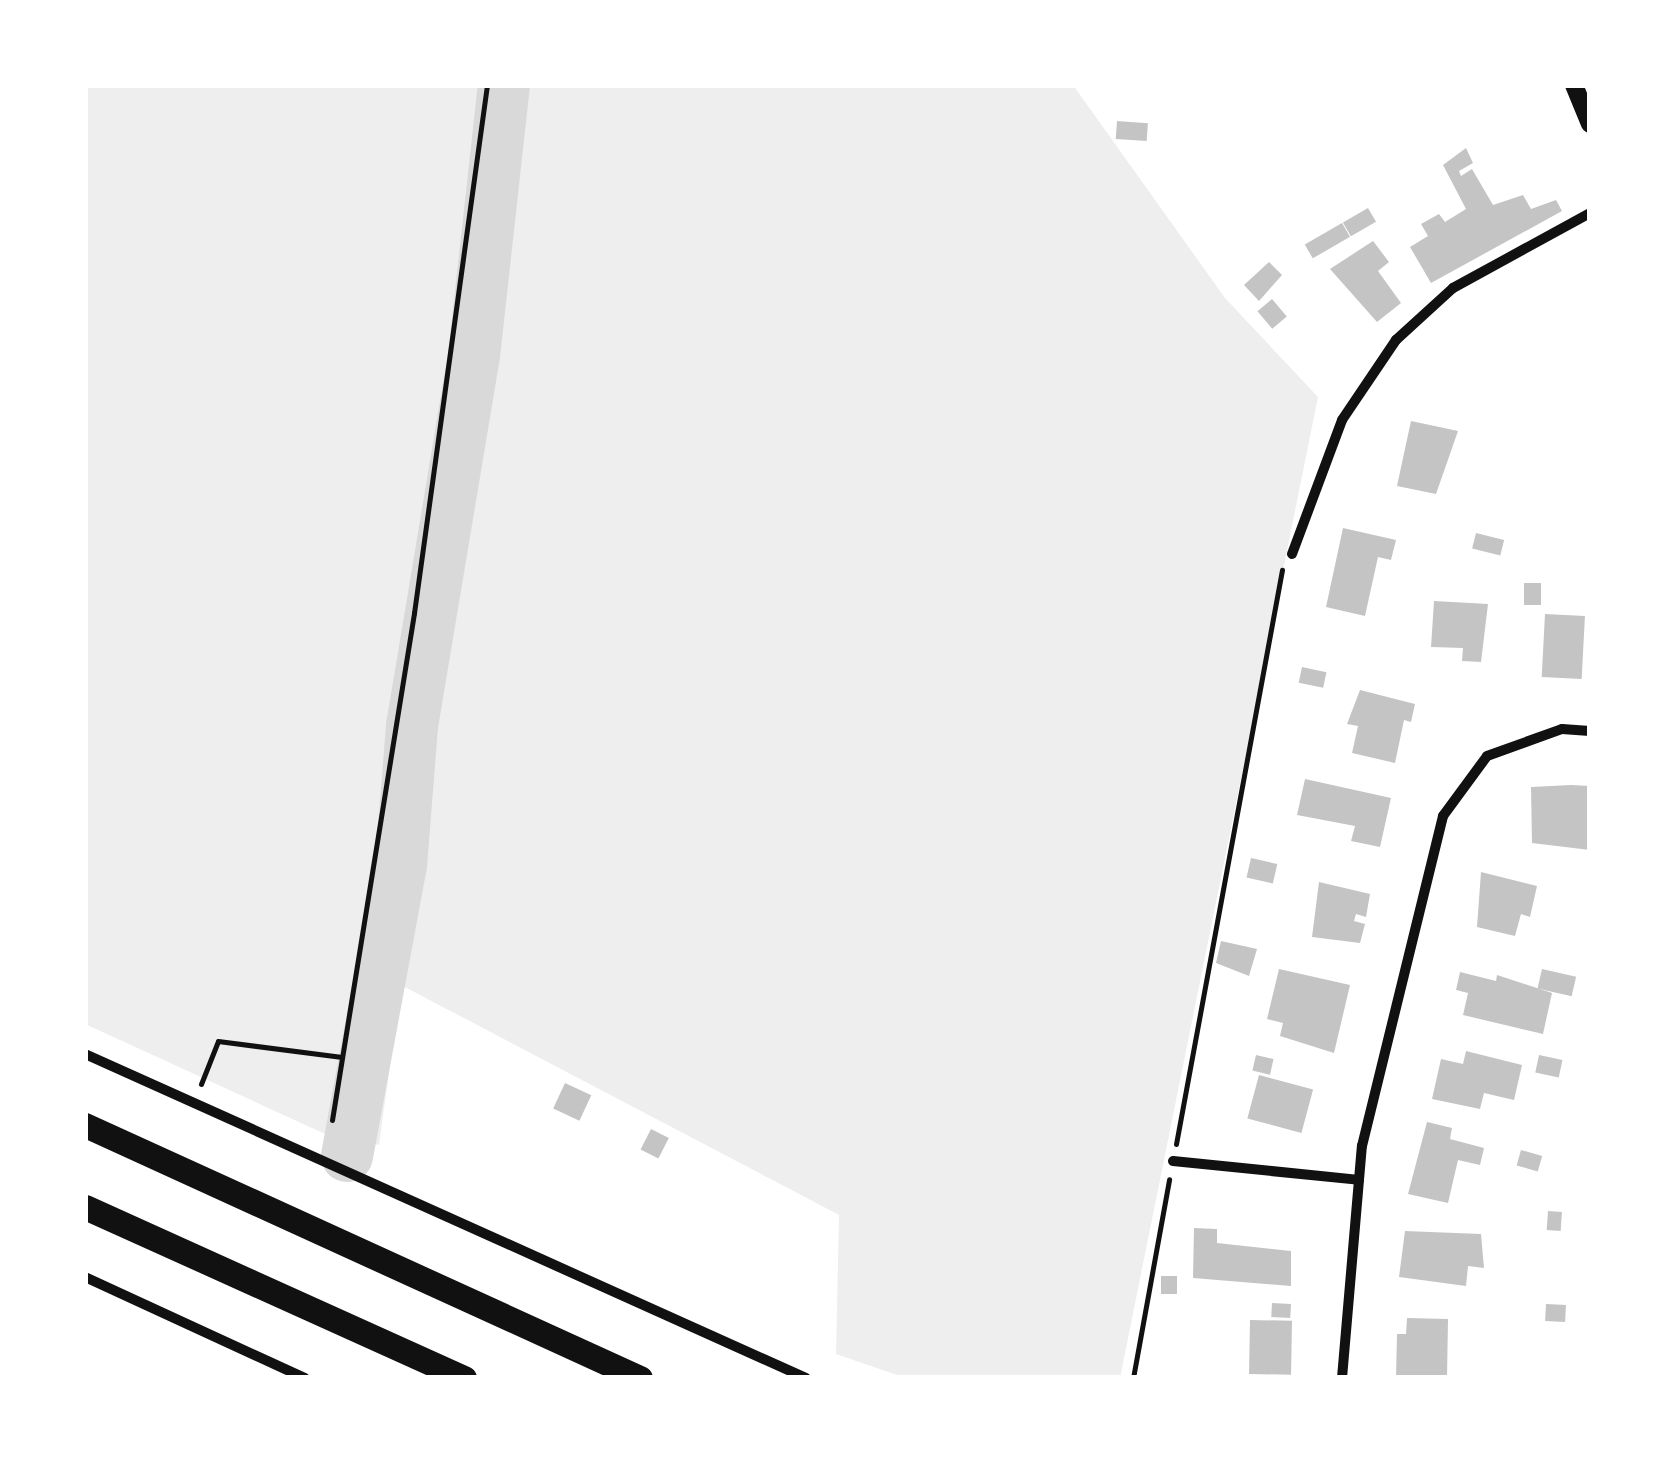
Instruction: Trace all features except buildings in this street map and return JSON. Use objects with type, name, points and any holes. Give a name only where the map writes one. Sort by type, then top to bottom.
[{"type":"highway","points":[[85,1124],[640,1378]]},
{"type":"highway","points":[[85,1207],[464,1378]]},
{"type":"street","points":[[1574,85],[1590,124]]},
{"type":"street","points":[[1292,554],[1342,420],[1396,340],[1453,288],[1590,213]]},
{"type":"street","points":[[1342,1378],[1359,1180],[1443,816],[1487,756],[1562,730],[1590,731]]},
{"type":"street","points":[[85,1054],[806,1378]]},
{"type":"street","points":[[1173,1162],[1359,1180]]},
{"type":"street","points":[[85,1277],[305,1378]]},
{"type":"path","points":[[332,1120],[445,406],[487,85]]},
{"type":"path","points":[[1133,1378],[1282,570],[1292,554]]},
{"type":"path","points":[[201,1085],[218,1040],[342,1058]]},
{"type":"shaded area","points":[[85,85],[1073,85],[1225,298],[1318,397],[1120,1378],[906,1378],[836,1354],[839,1215],[401,985],[379,1145],[323,1133],[85,1024]]},
{"type":"waterway","points":[[347,1156],[401,866],[412,726],[474,356],[504,85]]}]
